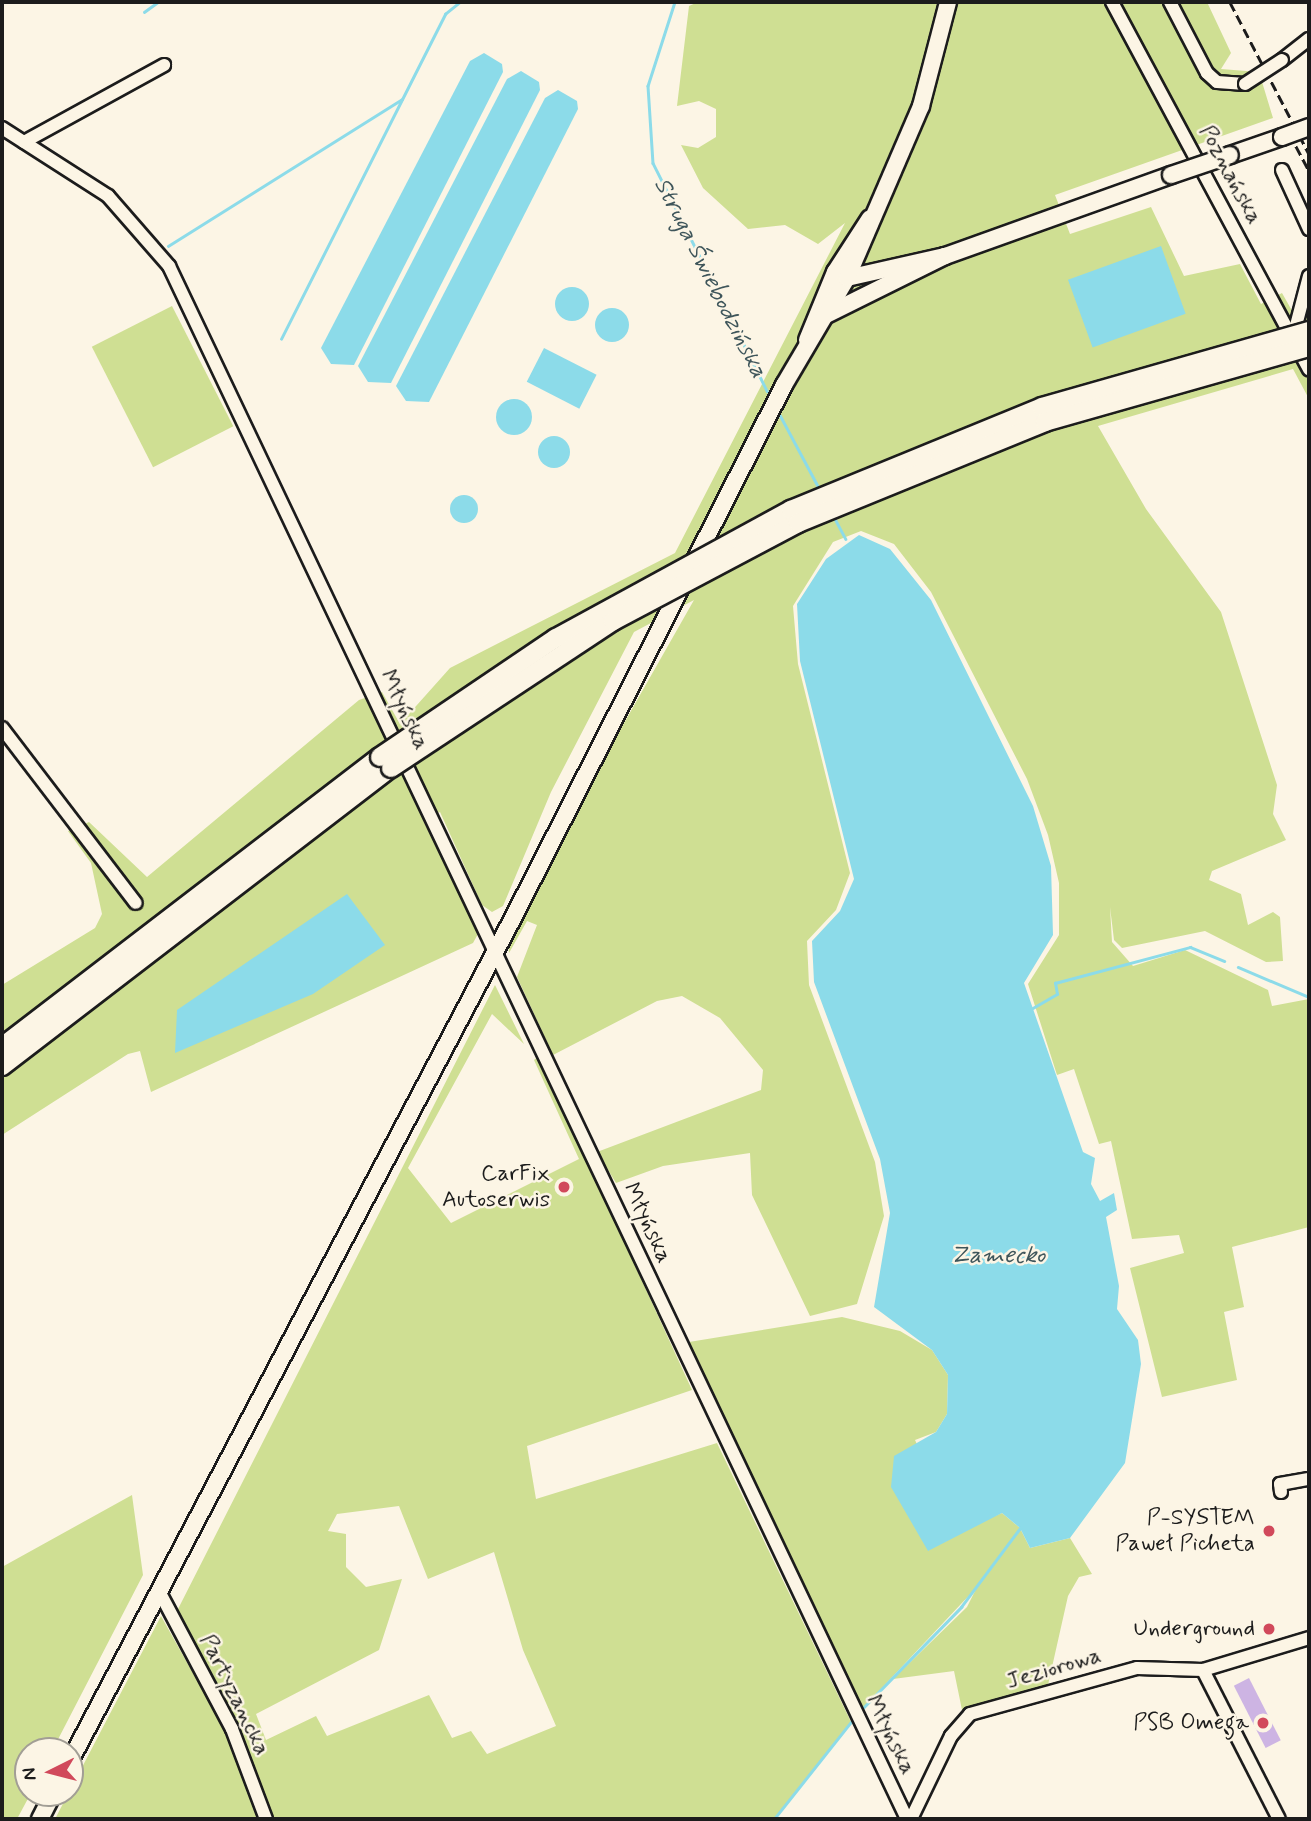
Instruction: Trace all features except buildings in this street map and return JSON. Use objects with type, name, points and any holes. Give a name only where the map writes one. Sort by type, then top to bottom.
[{"type":"highway","points":[[2,1047],[566,632],[791,510],[1042,407],[1301,334]]},
{"type":"highway","points":[[2,1066],[385,763],[613,621],[799,523],[1045,422],[1309,347]]},
{"type":"main road","points":[[83,1737],[870,218],[920,106],[948,2]]},
{"type":"main road","points":[[828,314],[873,287],[945,256],[1309,127]]},
{"type":"main road","points":[[807,342],[828,314],[841,275],[866,239],[870,218]]},
{"type":"main road","points":[[866,239],[884,267]]},
{"type":"main road","points":[[841,275],[945,256]]},
{"type":"main road","points":[[841,275],[873,287]]},
{"type":"street","name":"Poznańska","points":[[1112,2],[1301,334],[1309,370]]},
{"type":"street","points":[[1170,2],[1207,73],[1217,82],[1245,84],[1282,61],[1309,39]]},
{"type":"street","points":[[24,142],[164,65]]},
{"type":"street","name":"Młyńska","points":[[2,128],[108,196],[160,251],[350,643],[909,1819]]},
{"type":"street","points":[[1282,170],[1309,229]]},
{"type":"street","points":[[1301,334],[1309,276]]},
{"type":"street","points":[[2,727],[136,903]]},
{"type":"street","points":[[1281,1488],[1309,1479]]},
{"type":"street","name":"Partyzancka","points":[[159,1591],[232,1729],[266,1819]]},
{"type":"street","name":"Jeziorowa","points":[[909,1819],[951,1736],[970,1714],[1137,1668],[1203,1670],[1309,1638]]},
{"type":"street","points":[[1203,1670],[1279,1819]]},
{"type":"green space","points":[[698,2],[1207,2],[1231,53],[1221,69],[1259,72],[1273,118],[1055,195],[1070,234],[1151,207],[1184,276],[1240,264],[1261,304],[1282,293],[1295,316],[1309,312],[1309,399],[1293,369],[1098,426],[1146,509],[1221,612],[1277,785],[1273,814],[1286,840],[1212,871],[1209,880],[1241,894],[1248,925],[1273,912],[1280,917],[1283,961],[1266,962],[1205,931],[1122,948],[1114,940],[1110,907],[1112,942],[1133,966],[1185,950],[1268,990],[1272,1006],[1309,999],[1309,1227],[1232,1247],[1244,1307],[1224,1312],[1237,1380],[1162,1397],[1130,1268],[1184,1253],[1179,1235],[1132,1239],[1111,1141],[1099,1144],[1074,1069],[1057,1075],[1028,984],[1059,935],[1059,883],[1048,835],[1027,779],[931,592],[894,544],[861,531],[833,542],[793,606],[798,664],[850,873],[836,910],[807,941],[809,985],[875,1162],[884,1216],[857,1304],[810,1316],[752,1195],[750,1153],[663,1166],[616,1183],[597,1152],[761,1090],[763,1070],[720,1018],[682,996],[657,1001],[553,1055],[517,977],[537,925],[527,921],[509,953],[508,942],[582,797],[694,600],[634,632],[551,792],[503,906],[492,912],[482,905],[440,812],[423,820],[479,932],[473,943],[151,1092],[140,1051],[128,1054],[2,1135],[2,985],[95,928],[102,914],[91,863],[68,831],[89,822],[147,877],[359,700],[382,692],[400,724],[450,668],[675,553],[845,223],[818,244],[785,225],[748,229],[703,188],[681,145],[698,148],[716,137],[716,109],[699,101],[677,106],[689,6]]},
{"type":"green space","points":[[172,306],[233,426],[153,467],[92,347]]},
{"type":"green space","points":[[495,985],[524,1044],[492,1014],[408,1168],[451,1223],[579,1159],[534,1060],[539,1056],[692,1390],[527,1446],[536,1499],[717,1443],[851,1722],[774,1819],[55,1819],[61,1807],[84,1807],[84,1763],[161,1616],[223,1727],[237,1722],[177,1611]],"holes":[[[399,1506],[428,1579],[494,1552],[523,1650],[556,1726],[487,1754],[471,1731],[452,1738],[429,1695],[327,1736],[316,1716],[266,1740],[256,1714],[379,1650],[402,1579],[366,1587],[346,1567],[346,1534],[328,1531],[337,1514]]]},
{"type":"green space","points":[[842,1317],[900,1331],[932,1350],[948,1375],[947,1414],[936,1432],[915,1440],[958,1531],[1002,1513],[1020,1528],[1030,1548],[1070,1538],[1092,1574],[1079,1577],[1068,1596],[1048,1685],[962,1710],[954,1671],[893,1679],[967,1607],[977,1587],[863,1708],[689,1342]]},
{"type":"green space","points":[[132,1495],[143,1575],[59,1737],[14,1737],[14,1807],[23,1807],[17,1819],[2,1819],[2,1567]]},
{"type":"water","points":[[484,53],[502,64],[503,72],[354,365],[331,364],[321,348],[470,61]]},
{"type":"water","points":[[521,71],[539,82],[540,90],[391,383],[368,382],[358,366],[507,79]]},
{"type":"water","points":[[558,90],[577,101],[578,109],[429,402],[406,401],[396,386],[545,98]]},
{"type":"water","points":[[1161,246],[1186,314],[1093,348],[1068,280]]},
{"type":"water","points":[[572,287],[584,292],[589,304],[584,316],[572,321],[560,316],[555,304],[560,292]]},
{"type":"water","points":[[612,308],[624,313],[629,325],[624,337],[612,342],[600,337],[595,325],[600,313]]},
{"type":"water","points":[[544,348],[597,375],[579,409],[527,382]]},
{"type":"water","points":[[514,399],[527,404],[532,417],[527,430],[514,435],[501,430],[496,417],[501,404]]},
{"type":"water","points":[[554,436],[565,441],[570,452],[565,463],[554,468],[543,463],[538,452],[543,441]]},
{"type":"water","points":[[464,495],[474,499],[478,509],[474,519],[464,523],[454,519],[450,509],[454,499]]},
{"type":"water","name":"Zamecko","points":[[859,535],[890,549],[931,600],[1033,806],[1051,866],[1053,935],[1024,983],[1083,1152],[1095,1158],[1091,1184],[1100,1201],[1114,1193],[1117,1210],[1106,1217],[1119,1286],[1117,1309],[1138,1340],[1141,1364],[1125,1463],[1070,1538],[1030,1548],[1020,1528],[1002,1513],[928,1551],[891,1487],[894,1456],[936,1432],[947,1414],[948,1375],[932,1350],[874,1307],[890,1213],[880,1159],[814,982],[812,941],[840,911],[854,879],[800,661],[797,604],[826,559]]},
{"type":"water","points":[[347,894],[385,945],[313,994],[175,1053],[177,1010]]},
{"type":"waterway","points":[[144,12],[158,2]]},
{"type":"waterway","points":[[281,339],[445,14],[460,2]]},
{"type":"waterway","name":"Struga Świebodzińska","points":[[675,2],[648,86],[653,163],[767,391]]},
{"type":"waterway","points":[[168,246],[402,99]]},
{"type":"waterway","name":"Struga Świebodzińska","points":[[780,415],[820,490]]},
{"type":"waterway","name":"Struga Świebodzińska","points":[[833,515],[846,539]]},
{"type":"waterway","points":[[1031,1009],[1057,994],[1055,983],[1190,947],[1224,961]]},
{"type":"waterway","points":[[1238,967],[1309,997]]},
{"type":"waterway","name":"Struga Świebodzińska","points":[[861,1710],[961,1607],[1020,1528]]},
{"type":"waterway","name":"Struga Świebodzińska","points":[[774,1819],[851,1722]]},
{"type":"railway","points":[[1230,2],[1309,154]]},
{"type":"railway","points":[[1296,146],[1309,170]]},
{"type":"place","name":"CarFix Autoserwis","points":[[564,1187]]},
{"type":"place","name":"P-SYSTEM Paweł Picheta","points":[[1269,1531]]},
{"type":"place","name":"Underground","points":[[1269,1629]]},
{"type":"place","name":"PSB Omega","points":[[1263,1723]]}]
